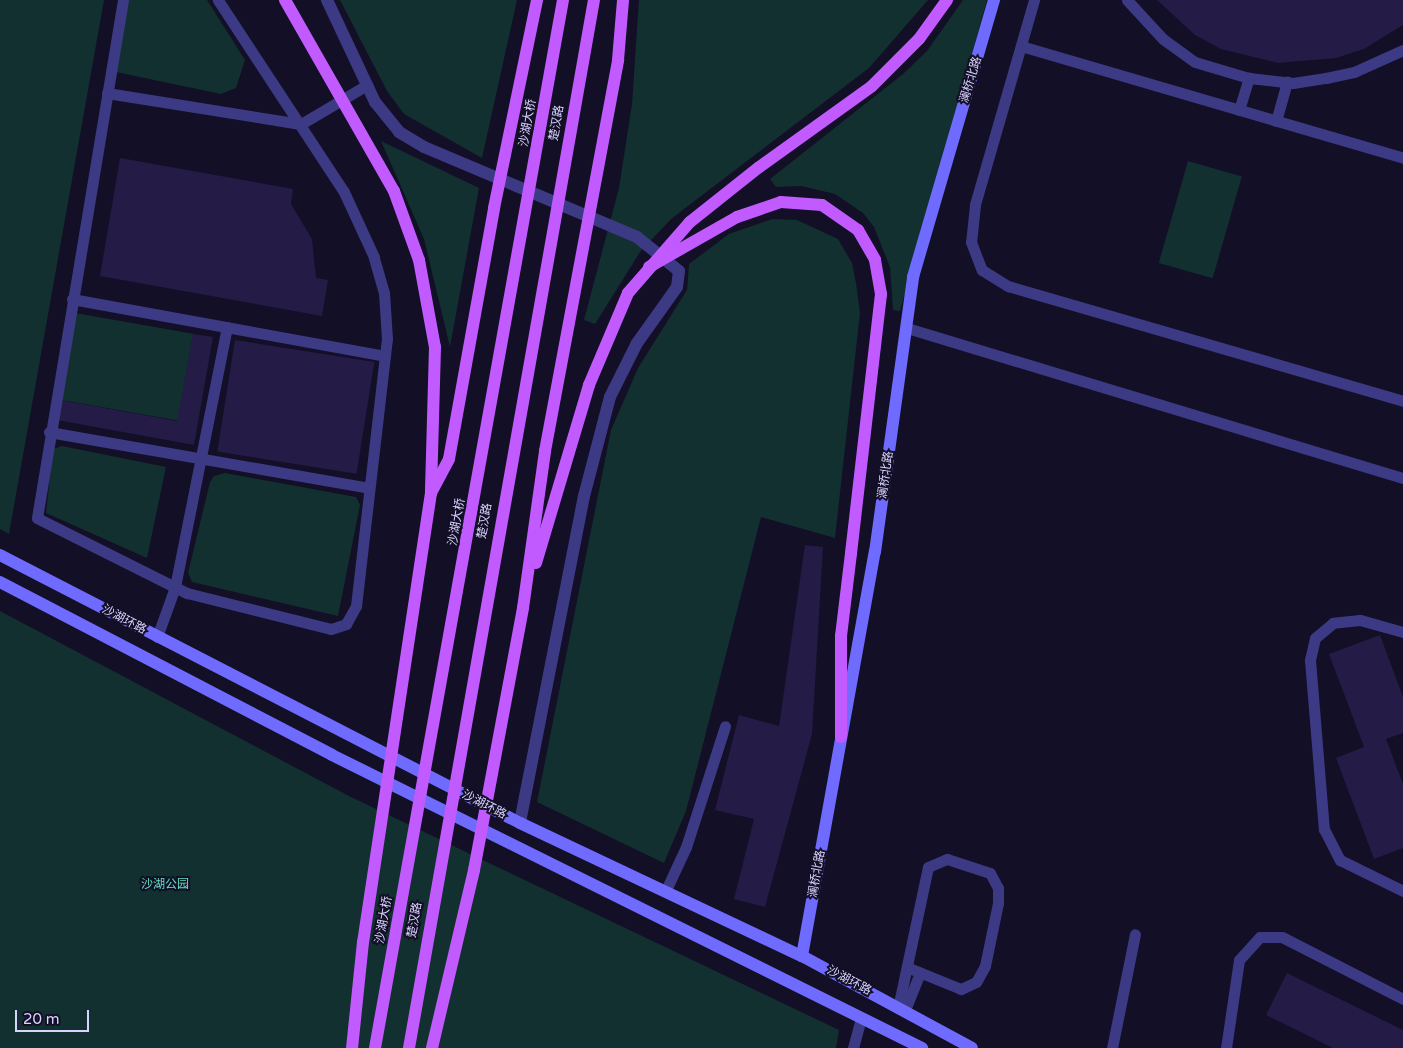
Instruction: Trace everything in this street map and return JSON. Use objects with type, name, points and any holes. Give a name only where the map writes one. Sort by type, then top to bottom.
[{"type":"main road","points":[[285,0],[394,192],[419,260],[435,347],[432,493],[364,932],[352,1048]]},
{"type":"main road","points":[[432,493],[449,459],[536,0]]},
{"type":"main road","name":"沙湖大桥","points":[[375,1048],[563,0]]},
{"type":"main road","name":"楚汉路","points":[[409,1048],[594,0]]},
{"type":"main road","points":[[432,1048],[474,870],[523,608],[545,451],[618,60],[623,0]]},
{"type":"main road","points":[[523,608],[589,385],[615,317],[649,267],[690,222],[758,168],[872,86],[919,39],[947,0]]},
{"type":"main road","points":[[649,267],[737,217],[781,202],[822,205],[858,230],[875,260],[881,294],[841,636],[841,738]]},
{"type":"street","points":[[327,0],[367,85],[385,118],[424,147],[637,237],[679,271],[677,287],[637,343],[610,397],[584,496],[520,823]]},
{"type":"street","name":"澜桥北路","points":[[802,956],[875,552],[907,328],[912,277],[994,0]]},
{"type":"street","name":"沙湖环路","points":[[0,555],[520,823],[666,890],[802,956],[972,1048]]},
{"type":"street","name":"沙湖环路","points":[[0,582],[332,755],[922,1048]]},
{"type":"lane","points":[[123,0],[35,512],[41,523],[176,588],[324,629],[338,628],[352,617],[356,606],[385,356],[386,315],[374,257],[344,192],[218,0]]},
{"type":"lane","points":[[1034,0],[971,229],[970,242],[982,270],[1008,286],[1403,401]]},
{"type":"lane","points":[[1127,0],[1163,39],[1195,62],[1249,78],[1287,82],[1354,72],[1403,50]]},
{"type":"lane","points":[[1021,46],[1403,158]]},
{"type":"lane","points":[[1239,110],[1249,78]]},
{"type":"lane","points":[[1276,121],[1287,82]]},
{"type":"lane","points":[[107,93],[301,124],[367,85]]},
{"type":"lane","points":[[72,299],[385,356]]},
{"type":"lane","points":[[157,637],[176,588],[203,459],[227,327]]},
{"type":"lane","points":[[907,328],[1403,478]]},
{"type":"lane","points":[[49,432],[369,488]]},
{"type":"lane","points":[[1402,635],[1360,620],[1333,623],[1315,638],[1310,660],[1324,829],[1340,860],[1403,891]]},
{"type":"lane","points":[[666,890],[694,824],[725,726]]},
{"type":"lane","points":[[901,1010],[915,970],[928,867],[947,859],[990,873],[998,888],[998,903],[980,978],[961,989],[915,970]]},
{"type":"lane","points":[[1112,1048],[1135,934]]},
{"type":"lane","points":[[1226,1048],[1239,960],[1260,937],[1282,937],[1403,999]]},
{"type":"lane","points":[[853,1048],[861,1018]]},
{"type":"green space","points":[[0,0],[104,0],[9,534],[0,529]]},
{"type":"green space","points":[[128,0],[207,0],[245,60],[236,88],[221,94],[116,72]]},
{"type":"green space","points":[[340,0],[517,0],[482,158],[404,114],[387,91]]},
{"type":"green space","points":[[639,0],[928,0],[869,68],[671,219],[640,252],[595,324],[584,320],[619,188],[632,104]]},
{"type":"green space","points":[[963,0],[987,0],[900,311],[893,310],[890,267],[874,227],[863,213],[835,194],[801,186],[776,187],[770,179],[903,74],[927,51]]},
{"type":"green space","points":[[381,141],[479,188],[450,347],[424,239]]},
{"type":"green space","points":[[1188,161],[1242,176],[1213,278],[1159,263]]},
{"type":"green space","points":[[772,219],[797,220],[838,239],[852,263],[856,283],[860,313],[835,538],[761,517],[686,811],[664,863],[537,802],[611,430],[638,368],[687,290],[689,264],[729,234]]},
{"type":"green space","points":[[75,313],[193,334],[178,421],[60,400]]},
{"type":"green space","points":[[62,446],[166,467],[147,558],[46,513],[53,449]]},
{"type":"green space","points":[[225,473],[356,497],[360,505],[338,616],[192,582],[188,573],[210,482],[214,476]]},
{"type":"green space","name":"沙湖公园","points":[[0,611],[349,796],[839,1030],[836,1048],[0,1048]]},
{"type":"building","points":[[1157,0],[1403,0],[1403,25],[1364,49],[1336,58],[1278,63],[1221,49],[1195,35]]},
{"type":"building","points":[[120,158],[293,189],[291,204],[312,239],[316,278],[328,280],[322,316],[100,276]]},
{"type":"building","points":[[193,334],[213,337],[194,445],[57,420],[60,400],[177,421]]},
{"type":"building","points":[[235,340],[374,362],[357,474],[217,452]]},
{"type":"building","points":[[805,545],[823,547],[812,734],[765,907],[734,899],[754,819],[715,810],[739,715],[779,726]]},
{"type":"building","points":[[1380,635],[1403,697],[1403,733],[1386,739],[1403,784],[1403,848],[1374,859],[1336,758],[1364,747],[1329,654]]},
{"type":"building","points":[[1287,973],[1403,1030],[1403,1048],[1333,1048],[1266,1015]]}]
